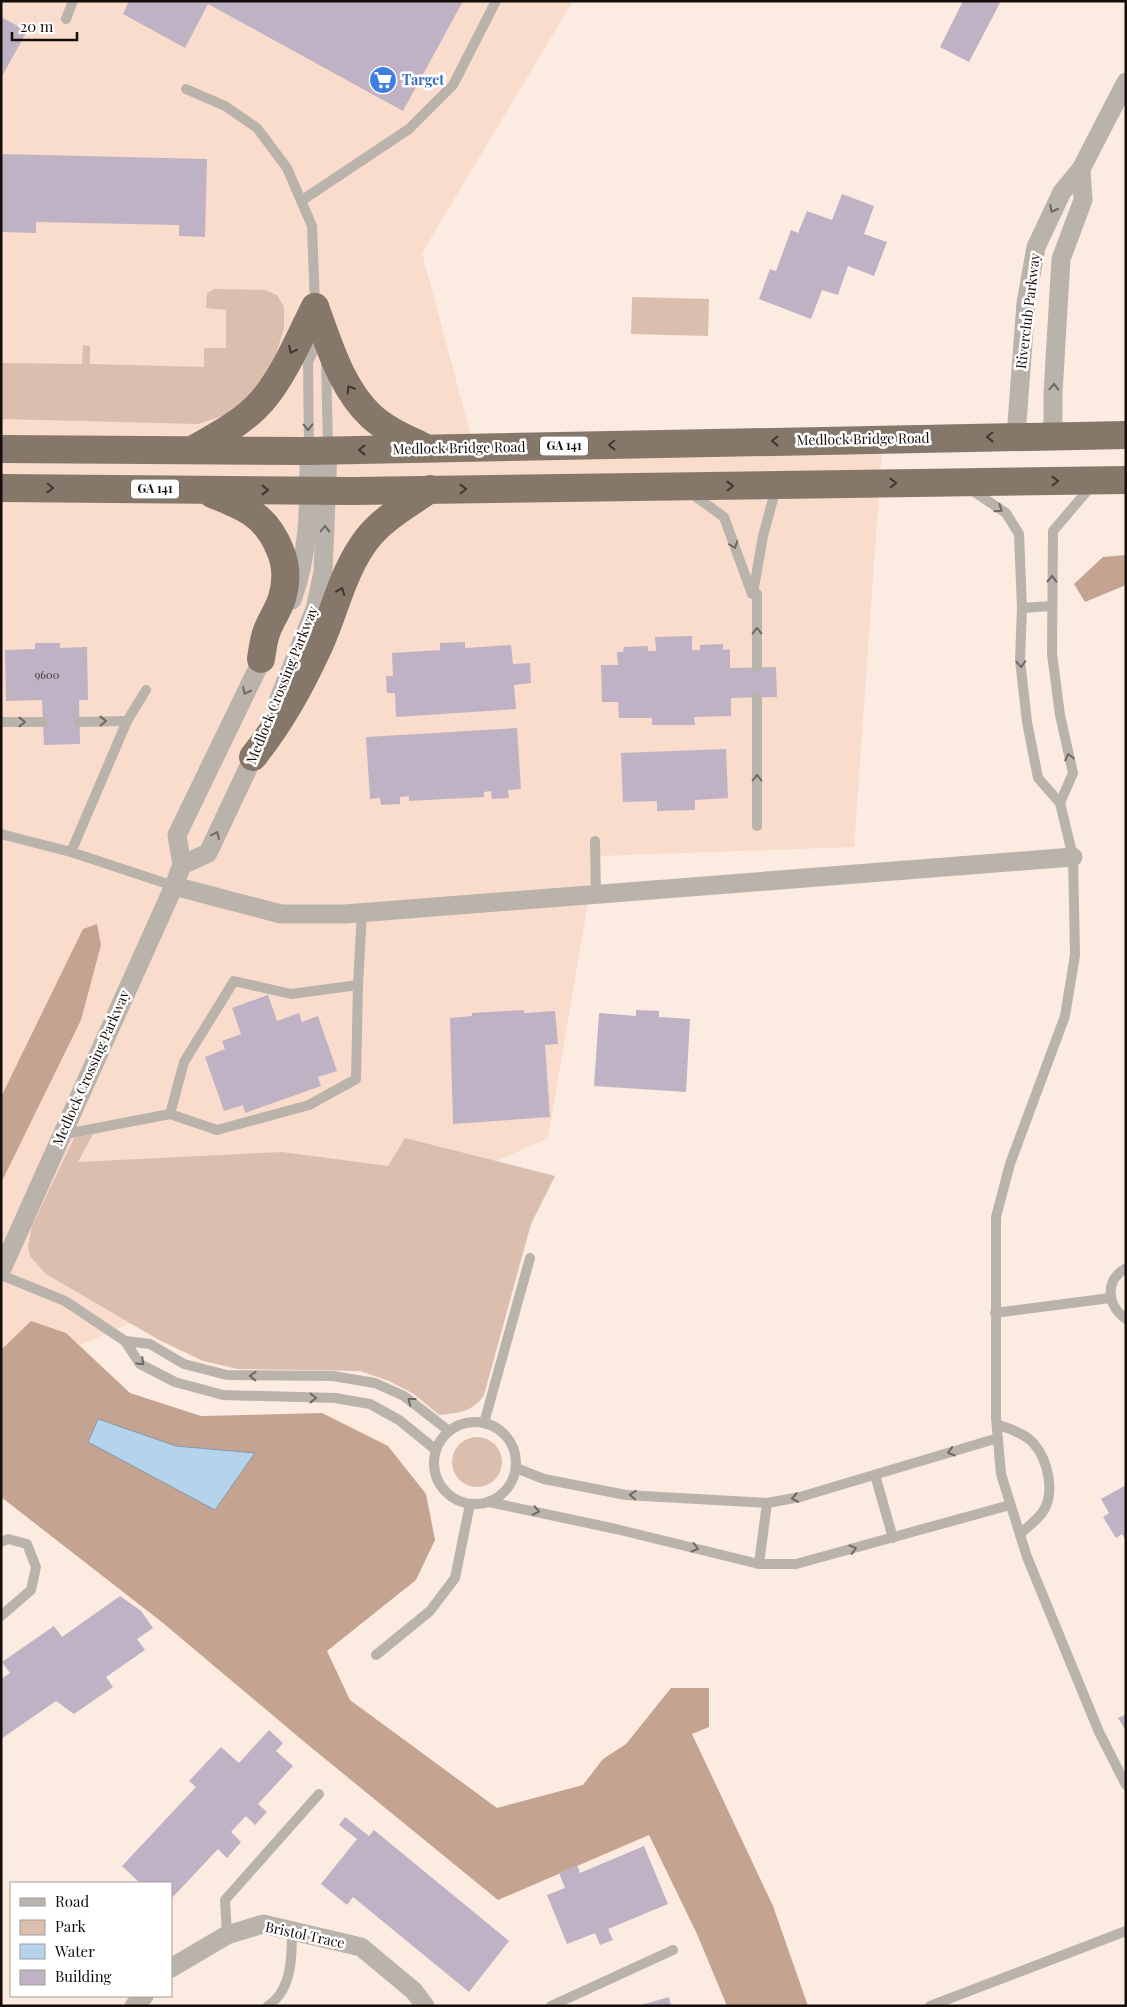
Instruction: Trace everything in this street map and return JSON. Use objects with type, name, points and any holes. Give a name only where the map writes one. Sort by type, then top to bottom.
[{"type":"highway","points":[[315,307],[342,375],[366,410],[395,433],[429,449]]},
{"type":"highway","points":[[192,450],[227,429],[262,402],[283,369],[315,307]]},
{"type":"highway","name":"Medlock Bridge Road","points":[[1,449],[318,451],[1126,435]]},
{"type":"highway","name":"GA 141","points":[[1,488],[317,491],[1126,480]]},
{"type":"highway","points":[[201,490],[236,504],[262,519],[272,530],[283,557],[286,571],[282,600],[265,636],[261,659]]},
{"type":"highway","points":[[253,757],[280,722],[319,646],[349,571],[368,538],[391,517],[430,490]]},
{"type":"street","name":"Riverclub Parkway","points":[[1016,436],[1026,303],[1036,246],[1062,192],[1081,169],[1126,82]]},
{"type":"street","name":"Riverclub Parkway","points":[[1053,436],[1053,393],[1061,259],[1083,200],[1081,169]]},
{"type":"street","name":"Medlock Crossing Parkway","points":[[182,865],[208,853],[253,757],[315,609],[323,572],[317,491],[318,451]]},
{"type":"street","name":"Medlock Crossing Parkway","points":[[1,1273],[174,886],[182,865],[177,835],[261,659],[287,612],[301,567],[308,526],[317,491]]},
{"type":"street","points":[[174,886],[281,914],[362,912],[1073,857]]},
{"type":"street","name":"Bristol Trace","points":[[172,1967],[227,1935],[263,1924],[361,1947],[414,1991],[425,2006]]},
{"type":"street","points":[[134,2006],[143,1997]]},
{"type":"lane","points":[[66,19],[73,1]]},
{"type":"lane","points":[[301,201],[409,129],[453,85],[496,1]]},
{"type":"lane","points":[[186,89],[225,106],[257,128],[287,168],[312,226],[316,345],[308,362],[318,451]]},
{"type":"lane","points":[[316,345],[326,360],[318,451]]},
{"type":"lane","points":[[1060,803],[1073,773],[1060,715],[1052,654],[1053,531],[1096,480]]},
{"type":"lane","points":[[958,482],[1006,513],[1019,534],[1022,608],[1020,660],[1027,722],[1038,778],[1060,803],[1073,857],[1075,955],[1066,1016],[1010,1164],[996,1217],[995,1313],[1000,1474],[1027,1558],[1100,1732],[1126,1785]]},
{"type":"lane","points":[[679,487],[702,500],[724,517],[752,594],[763,536],[776,486]]},
{"type":"lane","points":[[757,594],[757,668]]},
{"type":"lane","points":[[1022,608],[1052,606]]},
{"type":"lane","points":[[71,852],[127,721],[146,690]]},
{"type":"lane","points":[[757,698],[757,826]]},
{"type":"lane","points":[[79,722],[127,721]]},
{"type":"lane","points":[[1,722],[43,722]]},
{"type":"lane","points":[[1,834],[71,852],[174,886]]},
{"type":"lane","points":[[595,841],[596,894]]},
{"type":"lane","points":[[61,1136],[170,1114],[217,1130],[309,1105],[356,1079],[362,912]]},
{"type":"lane","points":[[170,1114],[184,1062],[234,981],[291,994],[358,985]]},
{"type":"lane","points":[[484,1422],[530,1258]]},
{"type":"lane","points":[[1126,1268],[1119,1272],[1112,1281],[1110,1298],[1117,1312],[1126,1319]]},
{"type":"lane","points":[[1,1273],[65,1302],[125,1341],[140,1364],[175,1382],[222,1395],[335,1398],[370,1404],[399,1420],[436,1450]]},
{"type":"lane","points":[[995,1313],[1110,1298]]},
{"type":"lane","points":[[125,1341],[150,1344],[184,1364],[227,1375],[334,1376],[375,1383],[404,1396],[449,1432]]},
{"type":"lane","points":[[471,1421],[484,1422],[502,1431],[512,1443],[517,1459],[516,1468],[508,1490],[495,1500],[480,1504],[463,1503],[449,1495],[439,1482],[434,1467],[436,1450],[443,1436],[456,1426],[471,1421]]},
{"type":"lane","points":[[997,1424],[1018,1432],[1034,1443],[1046,1467],[1050,1493],[1043,1512],[1020,1534]]},
{"type":"lane","points":[[516,1468],[544,1479],[626,1495],[767,1502],[800,1497],[998,1438]]},
{"type":"lane","points":[[875,1474],[893,1538]]},
{"type":"lane","points":[[488,1502],[599,1525],[759,1564],[796,1564],[1010,1505]]},
{"type":"lane","points":[[759,1564],[767,1502]]},
{"type":"lane","points":[[376,1655],[430,1611],[455,1578],[470,1504]]},
{"type":"lane","points":[[1,1542],[8,1539],[27,1544],[36,1567],[31,1590],[1,1616]]},
{"type":"lane","points":[[227,1935],[226,1900],[319,1794]]},
{"type":"lane","points":[[930,2006],[1126,1930]]},
{"type":"lane","points":[[268,2006],[278,1999],[292,1967],[292,1931]]},
{"type":"lane","points":[[551,2006],[673,1950]]},
{"type":"shaded area","points":[[1,1],[573,1],[422,253],[477,458],[883,437],[854,847],[596,856],[548,1138],[1,1380]]},
{"type":"shaded area","points":[[1126,555],[1126,585],[1085,602],[1074,584],[1103,557]]},
{"type":"shaded area","points":[[97,924],[101,945],[81,1020],[1,1183],[1,1097],[83,929]]},
{"type":"shaded area","points":[[31,1321],[66,1333],[130,1393],[201,1416],[322,1413],[388,1446],[426,1494],[435,1540],[416,1580],[327,1651],[350,1700],[497,1808],[583,1785],[603,1759],[626,1744],[671,1688],[709,1688],[709,1727],[692,1734],[773,1906],[808,2006],[727,2006],[697,1934],[649,1835],[498,1900],[302,1740],[163,1623],[1,1497],[1,1350]]},
{"type":"green space","points":[[214,289],[265,290],[277,295],[284,307],[284,329],[274,360],[251,401],[240,410],[198,424],[1,419],[1,363],[82,364],[83,345],[90,346],[90,364],[204,367],[204,348],[226,348],[226,310],[206,308],[207,293]]},
{"type":"green space","points":[[632,297],[709,299],[708,336],[631,334]]},
{"type":"green space","points":[[93,1134],[78,1162],[282,1152],[388,1166],[405,1138],[555,1176],[531,1224],[484,1395],[480,1401],[464,1411],[439,1415],[414,1394],[389,1381],[360,1371],[238,1369],[203,1361],[159,1340],[46,1274],[30,1256],[28,1246],[32,1226],[74,1138]]},
{"type":"green space","points":[[472,1437],[482,1437],[495,1444],[502,1457],[502,1467],[495,1480],[482,1487],[472,1487],[463,1483],[456,1476],[452,1467],[452,1457],[456,1448],[463,1441]]},
{"type":"water","points":[[98,1419],[176,1446],[255,1453],[215,1510],[88,1442]]},
{"type":"building","name":"Target","points":[[129,1],[463,1],[403,111],[208,4],[185,48],[123,14]]},
{"type":"building","points":[[963,1],[1001,1],[969,62],[940,47]]},
{"type":"building","points":[[1,17],[27,31],[1,78]]},
{"type":"building","points":[[1,154],[207,159],[205,237],[179,236],[179,225],[36,222],[36,233],[1,232]]},
{"type":"building","points":[[842,194],[874,206],[864,234],[887,242],[874,276],[848,266],[838,295],[822,290],[811,319],[759,299],[770,269],[776,271],[791,230],[798,233],[807,211],[832,220]]},
{"type":"building","points":[[692,636],[692,650],[700,650],[700,645],[723,644],[723,650],[730,649],[730,668],[776,667],[777,697],[731,698],[731,716],[694,717],[695,725],[652,725],[652,718],[619,718],[618,702],[602,702],[601,665],[618,665],[617,652],[623,652],[624,647],[648,646],[648,651],[656,651],[655,637]]},
{"type":"building","points":[[465,642],[465,648],[511,645],[513,664],[530,663],[531,683],[514,685],[516,709],[396,717],[395,693],[387,693],[386,676],[393,676],[392,653],[440,650],[440,643]]},
{"type":"building","points":[[35,643],[60,643],[60,648],[87,647],[88,700],[79,700],[80,744],[44,745],[42,700],[6,701],[5,650],[35,649]]},
{"type":"building","points":[[517,728],[521,789],[508,790],[509,798],[492,799],[491,791],[484,792],[484,797],[409,801],[409,796],[400,797],[400,804],[381,805],[380,798],[370,799],[366,737]]},
{"type":"building","points":[[726,749],[728,798],[695,800],[695,810],[657,811],[657,801],[623,802],[621,753]]},
{"type":"building","points":[[268,995],[277,1021],[299,1013],[302,1022],[318,1016],[337,1071],[318,1077],[321,1086],[245,1113],[243,1105],[224,1111],[205,1057],[225,1049],[222,1041],[241,1034],[232,1008]]},
{"type":"building","points":[[524,1010],[524,1013],[555,1011],[558,1044],[545,1045],[550,1117],[453,1124],[450,1018],[472,1016],[472,1013]]},
{"type":"building","points":[[636,1010],[659,1011],[659,1017],[690,1019],[686,1092],[594,1086],[599,1013],[636,1016]]},
{"type":"building","points":[[1126,1485],[1126,1541],[1122,1534],[1116,1538],[1103,1517],[1109,1513],[1101,1499]]},
{"type":"building","points":[[120,1596],[141,1611],[153,1628],[137,1639],[145,1650],[106,1677],[113,1687],[74,1714],[56,1701],[1,1739],[1,1679],[10,1673],[2,1662],[54,1626],[62,1637]]},
{"type":"building","points":[[1126,1714],[1126,1731],[1118,1718]]},
{"type":"building","points":[[269,1730],[283,1743],[276,1751],[293,1766],[258,1804],[267,1812],[255,1825],[246,1816],[231,1832],[241,1842],[227,1858],[218,1849],[172,1898],[172,1882],[139,1882],[122,1866],[196,1787],[189,1781],[221,1747],[239,1763]]},
{"type":"building","points":[[345,1817],[369,1836],[374,1830],[509,1941],[469,1992],[353,1897],[347,1905],[321,1884],[357,1839],[339,1825]]},
{"type":"building","points":[[644,1846],[668,1904],[608,1929],[613,1940],[600,1945],[595,1933],[567,1944],[547,1895],[565,1888],[559,1873],[577,1865],[580,1873]]},
{"type":"building","points":[[669,1997],[671,2006],[641,2006],[641,2005]]},
{"type":"place","name":"Target","points":[[383,80]]}]
